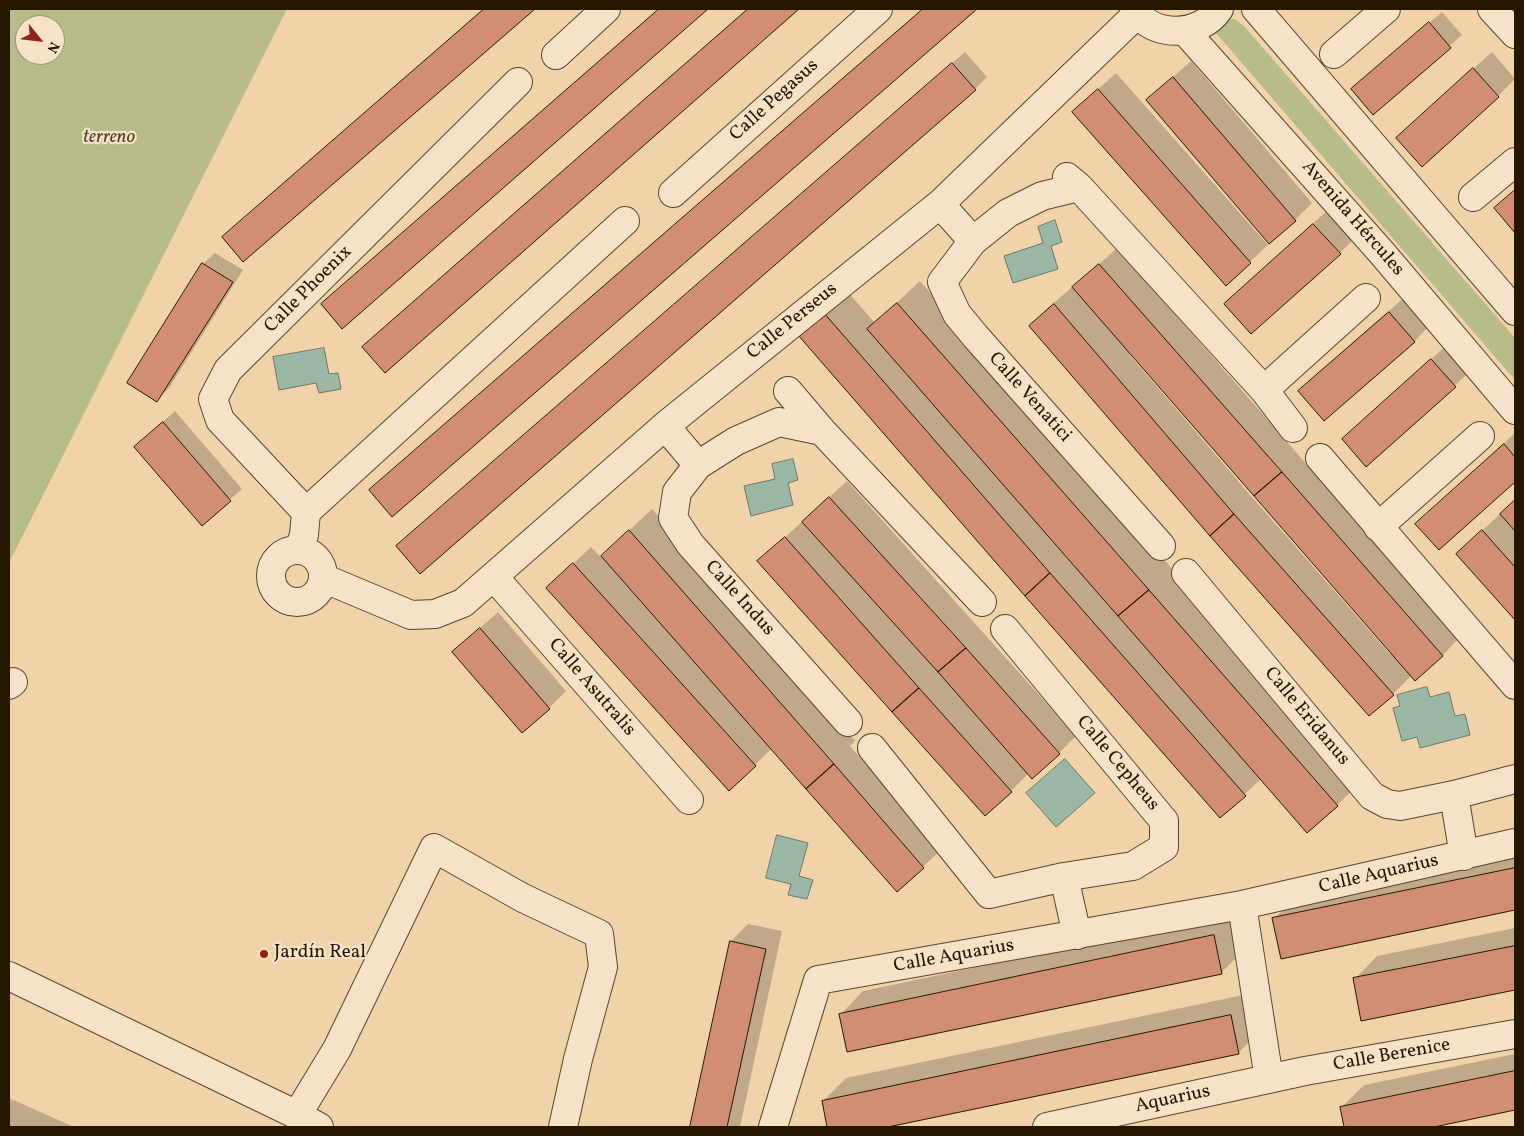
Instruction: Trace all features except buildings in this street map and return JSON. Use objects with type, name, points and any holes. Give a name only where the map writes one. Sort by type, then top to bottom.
[{"type":"street","points":[[556,55],[606,9]]},
{"type":"street","name":"Calle Pegasus","points":[[672,193],[878,9]]},
{"type":"street","points":[[1136,11],[1151,25],[1168,31],[1185,31],[1202,25],[1216,14],[1219,9]]},
{"type":"street","points":[[1256,9],[1515,311]]},
{"type":"street","points":[[1334,54],[1386,9]]},
{"type":"street","points":[[1492,9],[1515,34]]},
{"type":"street","name":"Calle Perseus","points":[[323,578],[411,614],[435,614],[463,602],[494,577],[665,426],[940,204],[1136,11]]},
{"type":"street","name":"Avenida Hércules","points":[[1185,31],[1382,253],[1515,410]]},
{"type":"street","name":"Calle Phoenix","points":[[306,512],[220,420],[213,399],[228,370],[518,82]]},
{"type":"street","points":[[1473,198],[1515,162]]},
{"type":"street","name":"Calle Venatici","points":[[1161,546],[957,314],[942,282],[973,241],[1008,213],[1073,182],[1264,390],[1293,428]]},
{"type":"street","points":[[940,204],[973,241]]},
{"type":"street","points":[[298,550],[304,535],[306,512],[625,221]]},
{"type":"street","points":[[1264,390],[1366,298]]},
{"type":"street","points":[[788,392],[982,602]]},
{"type":"street","name":"Calle Indus","points":[[822,431],[779,422],[736,440],[698,465],[677,492],[673,518],[690,544],[848,722]]},
{"type":"street","points":[[665,426],[698,465]]},
{"type":"street","points":[[1378,527],[1480,436]]},
{"type":"street","points":[[1320,458],[1515,685]]},
{"type":"street","points":[[298,550],[309,553],[316,559],[321,568],[323,578],[315,595],[306,601],[296,602],[278,595],[271,577],[273,566],[279,557],[288,552],[298,550]]},
{"type":"street","name":"Calle Eridanus","points":[[1186,573],[1372,796],[1387,804],[1400,806],[1454,795],[1515,779]]},
{"type":"street","name":"Calle Asutralis","points":[[494,577],[689,800]]},
{"type":"street","name":"Calle Cepheus","points":[[872,748],[989,894],[1064,877],[1133,866],[1164,847],[1164,821],[1004,629]]},
{"type":"street","points":[[1454,795],[1464,856]]},
{"type":"street","name":"Calle Aquarius","points":[[773,1127],[818,980],[1078,936],[1242,905],[1515,843]]},
{"type":"street","points":[[9,976],[308,1121],[337,1049],[434,848],[523,898],[599,934],[603,967],[578,1059],[563,1127]]},
{"type":"street","points":[[1064,877],[1078,936]]},
{"type":"street","points":[[1242,905],[1269,1079]]},
{"type":"street","name":"Calle Berenice","points":[[1269,1079],[1515,1034]]},
{"type":"street","name":"Aquarius","points":[[1047,1127],[1269,1079]]},
{"type":"green space","name":"terreno","points":[[9,9],[287,9],[9,563]]},
{"type":"green space","points":[[1221,19],[1235,19],[1244,26],[1515,338],[1515,380],[1216,33]]},
{"type":"shaded area","points":[[1055,220],[1062,242],[1051,246],[1058,269],[1013,283],[1004,256],[1043,243],[1038,227]]},
{"type":"shaded area","points":[[324,348],[329,374],[338,373],[341,389],[319,393],[316,383],[279,390],[273,357]]},
{"type":"shaded area","points":[[793,459],[798,480],[788,483],[793,505],[751,516],[744,486],[775,479],[772,464]]},
{"type":"shaded area","points":[[1427,687],[1430,697],[1449,692],[1455,716],[1465,714],[1470,735],[1420,748],[1417,737],[1402,741],[1393,708],[1400,706],[1397,695]]},
{"type":"shaded area","points":[[1065,759],[1095,793],[1056,827],[1026,793]]},
{"type":"shaded area","points":[[777,835],[808,843],[799,876],[813,880],[807,899],[788,895],[791,884],[766,878]]},
{"type":"place","name":"Jardín Real","points":[[264,954]]}]
